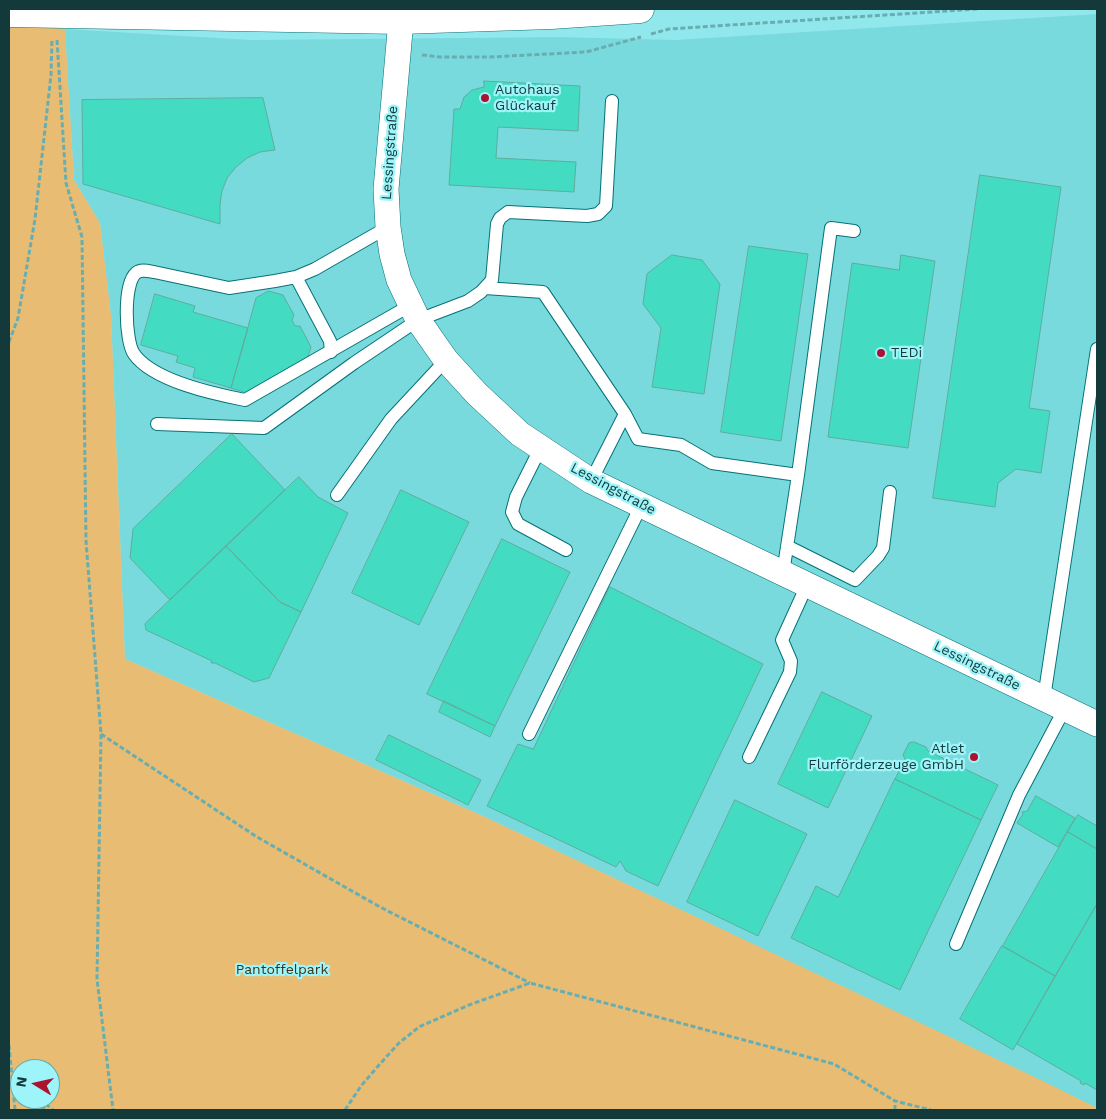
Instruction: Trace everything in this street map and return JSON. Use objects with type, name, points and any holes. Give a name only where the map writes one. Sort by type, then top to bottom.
[{"type":"main road","points":[[9,13],[403,14],[640,9]]},
{"type":"street","name":"Lessingstraße","points":[[403,14],[386,189],[388,227],[392,254],[399,280],[415,313],[446,360],[477,394],[520,434],[591,481],[808,585],[852,592],[1054,703],[1097,724]]},
{"type":"lane","points":[[388,227],[315,269],[296,277],[229,288],[154,272],[138,271],[133,276],[128,288],[127,331],[133,353],[142,362],[164,377],[198,390],[245,400],[331,352],[415,313],[468,301],[481,292],[492,280],[497,224],[500,218],[508,212],[587,216],[598,214],[606,206],[612,101]]},
{"type":"lane","points":[[783,573],[831,228],[854,230]]},
{"type":"lane","points":[[296,277],[330,341],[331,352]]},
{"type":"lane","points":[[485,288],[543,292],[625,414],[638,439],[680,445],[712,462],[798,475]]},
{"type":"lane","points":[[157,424],[264,428],[354,363],[415,313]]},
{"type":"lane","points":[[956,944],[1019,795],[1054,703],[1097,348]]},
{"type":"lane","points":[[337,495],[391,419],[446,360]]},
{"type":"lane","points":[[591,481],[625,414]]},
{"type":"lane","points":[[540,448],[516,497],[512,512],[518,524],[566,550]]},
{"type":"lane","points":[[787,546],[852,592],[883,548],[890,492]]},
{"type":"lane","points":[[530,734],[641,506]]},
{"type":"lane","points":[[749,757],[790,672],[791,661],[782,640],[808,585]]},
{"type":"path","points":[[651,34],[669,29],[978,9]]},
{"type":"path","points":[[9,342],[18,318],[35,220],[58,12]]},
{"type":"path","points":[[58,12],[66,183],[82,237],[86,541],[101,734],[97,979],[113,1110]]},
{"type":"path","points":[[399,53],[440,57],[490,57],[586,52],[642,37]]},
{"type":"path","points":[[101,734],[266,842],[380,907],[530,983],[834,1064],[895,1101],[931,1110]]},
{"type":"path","points":[[345,1110],[379,1064],[399,1043],[419,1027],[469,1005],[530,983]]},
{"type":"path","points":[[9,1045],[10,1059]]},
{"type":"path","points":[[895,1101],[895,1110]]},
{"type":"shaded area","points":[[1097,14],[1097,1108],[483,816],[125,659],[111,315],[100,223],[74,180],[65,29],[252,40],[561,37],[675,40]]},
{"type":"green space","name":"Pantoffelpark","points":[[9,9],[50,27],[65,29],[74,180],[100,223],[111,315],[125,659],[483,816],[1045,1082],[1097,1108],[1097,1110],[9,1110]]},
{"type":"building","points":[[484,81],[580,86],[578,131],[498,127],[496,158],[576,162],[574,192],[449,185],[454,109],[460,109],[464,97],[472,90],[484,87]]},
{"type":"building","points":[[263,98],[275,150],[260,152],[247,158],[227,178],[220,204],[220,224],[83,184],[82,100]]},
{"type":"building","points":[[980,175],[1061,187],[1029,408],[1050,411],[1041,473],[1016,469],[998,483],[995,507],[933,498]]},
{"type":"building","points":[[749,246],[808,254],[781,441],[721,432]]},
{"type":"building","points":[[672,255],[702,260],[720,284],[704,394],[652,387],[661,328],[643,304],[647,274]]},
{"type":"building","name":"TEDi","points":[[901,255],[935,261],[908,448],[828,437],[852,263],[899,270]]},
{"type":"building","points":[[269,291],[283,295],[294,315],[292,320],[295,326],[300,326],[311,347],[307,360],[247,393],[231,388],[256,298]]},
{"type":"building","points":[[155,294],[195,306],[193,312],[248,328],[231,388],[193,377],[195,368],[176,362],[178,356],[141,345]]},
{"type":"building","points":[[232,434],[285,490],[170,600],[130,558],[133,529]]},
{"type":"building","points":[[299,477],[318,497],[348,513],[301,612],[280,602],[226,546]]},
{"type":"building","points":[[401,490],[469,522],[419,625],[352,593]]},
{"type":"building","points":[[502,539],[570,572],[495,726],[427,694]]},
{"type":"building","points":[[226,546],[280,602],[301,612],[269,678],[254,682],[215,663],[211,663],[212,661],[146,630],[145,624]]},
{"type":"building","points":[[610,587],[763,664],[658,886],[626,871],[620,861],[616,867],[487,806],[518,744],[533,749]]},
{"type":"building","points":[[822,692],[872,716],[828,808],[778,784]]},
{"type":"building","points":[[444,701],[495,726],[490,737],[439,712]]},
{"type":"building","points":[[389,735],[481,780],[468,805],[376,760]]},
{"type":"building","points":[[914,742],[926,747],[928,751],[998,785],[981,820],[895,779],[905,759],[903,755],[909,743]]},
{"type":"building","points":[[895,779],[981,820],[900,990],[791,938],[816,886],[838,897]]},
{"type":"building","points":[[1036,796],[1075,818],[1058,847],[1017,823],[1023,814],[1022,812],[1027,811]]},
{"type":"building","points":[[735,800],[807,834],[758,936],[687,902]]},
{"type":"building","points":[[1078,815],[1097,826],[1097,849],[1068,832]]},
{"type":"building","points":[[1068,832],[1097,849],[1097,904],[1055,976],[1003,946]]},
{"type":"building","points":[[1097,904],[1097,1090],[1085,1083],[1084,1085],[1080,1083],[1081,1081],[1017,1044]]},
{"type":"building","points":[[1002,946],[1055,976],[1013,1050],[960,1019]]},
{"type":"place","name":"Autohaus Glückauf","points":[[485,98]]},
{"type":"place","name":"TEDi","points":[[881,353]]},
{"type":"place","name":"Atlet Flurförderzeuge GmbH","points":[[974,757]]}]
